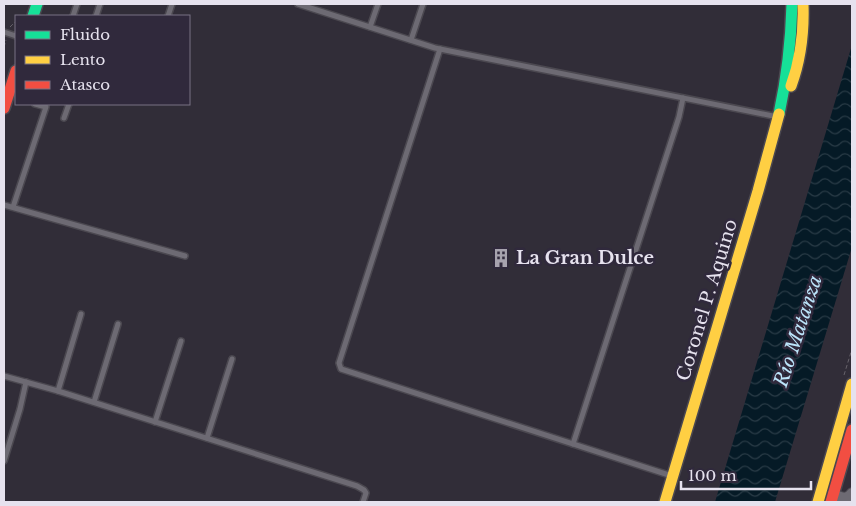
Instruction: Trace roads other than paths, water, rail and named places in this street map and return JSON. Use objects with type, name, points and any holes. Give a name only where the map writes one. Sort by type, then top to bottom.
[{"type":"street","name":"Coronel P. Aquino","points":[[665,502],[761,183],[779,112],[791,39],[792,4]]},
{"type":"street","name":"Coronel P. Aquino","points":[[779,112],[793,81],[799,59],[802,42],[803,4]]},
{"type":"street","points":[[4,108],[12,97],[15,78]]},
{"type":"street","points":[[818,502],[852,384]]},
{"type":"street","points":[[852,430],[832,498],[846,498],[852,493]]},
{"type":"lane","points":[[298,4],[440,49],[683,98],[779,112]]},
{"type":"lane","points":[[370,27],[378,4]]},
{"type":"lane","points":[[411,40],[424,4]]},
{"type":"lane","points":[[440,49],[339,363],[341,369],[673,477]]},
{"type":"lane","points":[[573,444],[680,117],[683,98]]},
{"type":"lane","points":[[13,207],[46,107],[39,105]]},
{"type":"lane","points":[[64,118],[68,105]]},
{"type":"lane","points":[[4,206],[185,256]]},
{"type":"lane","points":[[58,391],[81,314]]},
{"type":"lane","points":[[94,402],[118,324]]},
{"type":"lane","points":[[155,422],[181,341]]},
{"type":"lane","points":[[207,438],[232,359]]},
{"type":"lane","points":[[4,376],[94,402],[357,486],[366,493],[363,502]]},
{"type":"lane","points":[[4,461],[26,382]]},
{"type":"water","name":"Río Matanza","points":[[852,45],[852,247],[775,502],[715,502]]},
{"type":"place","name":"La Gran Dulce","points":[[501,258]]}]
